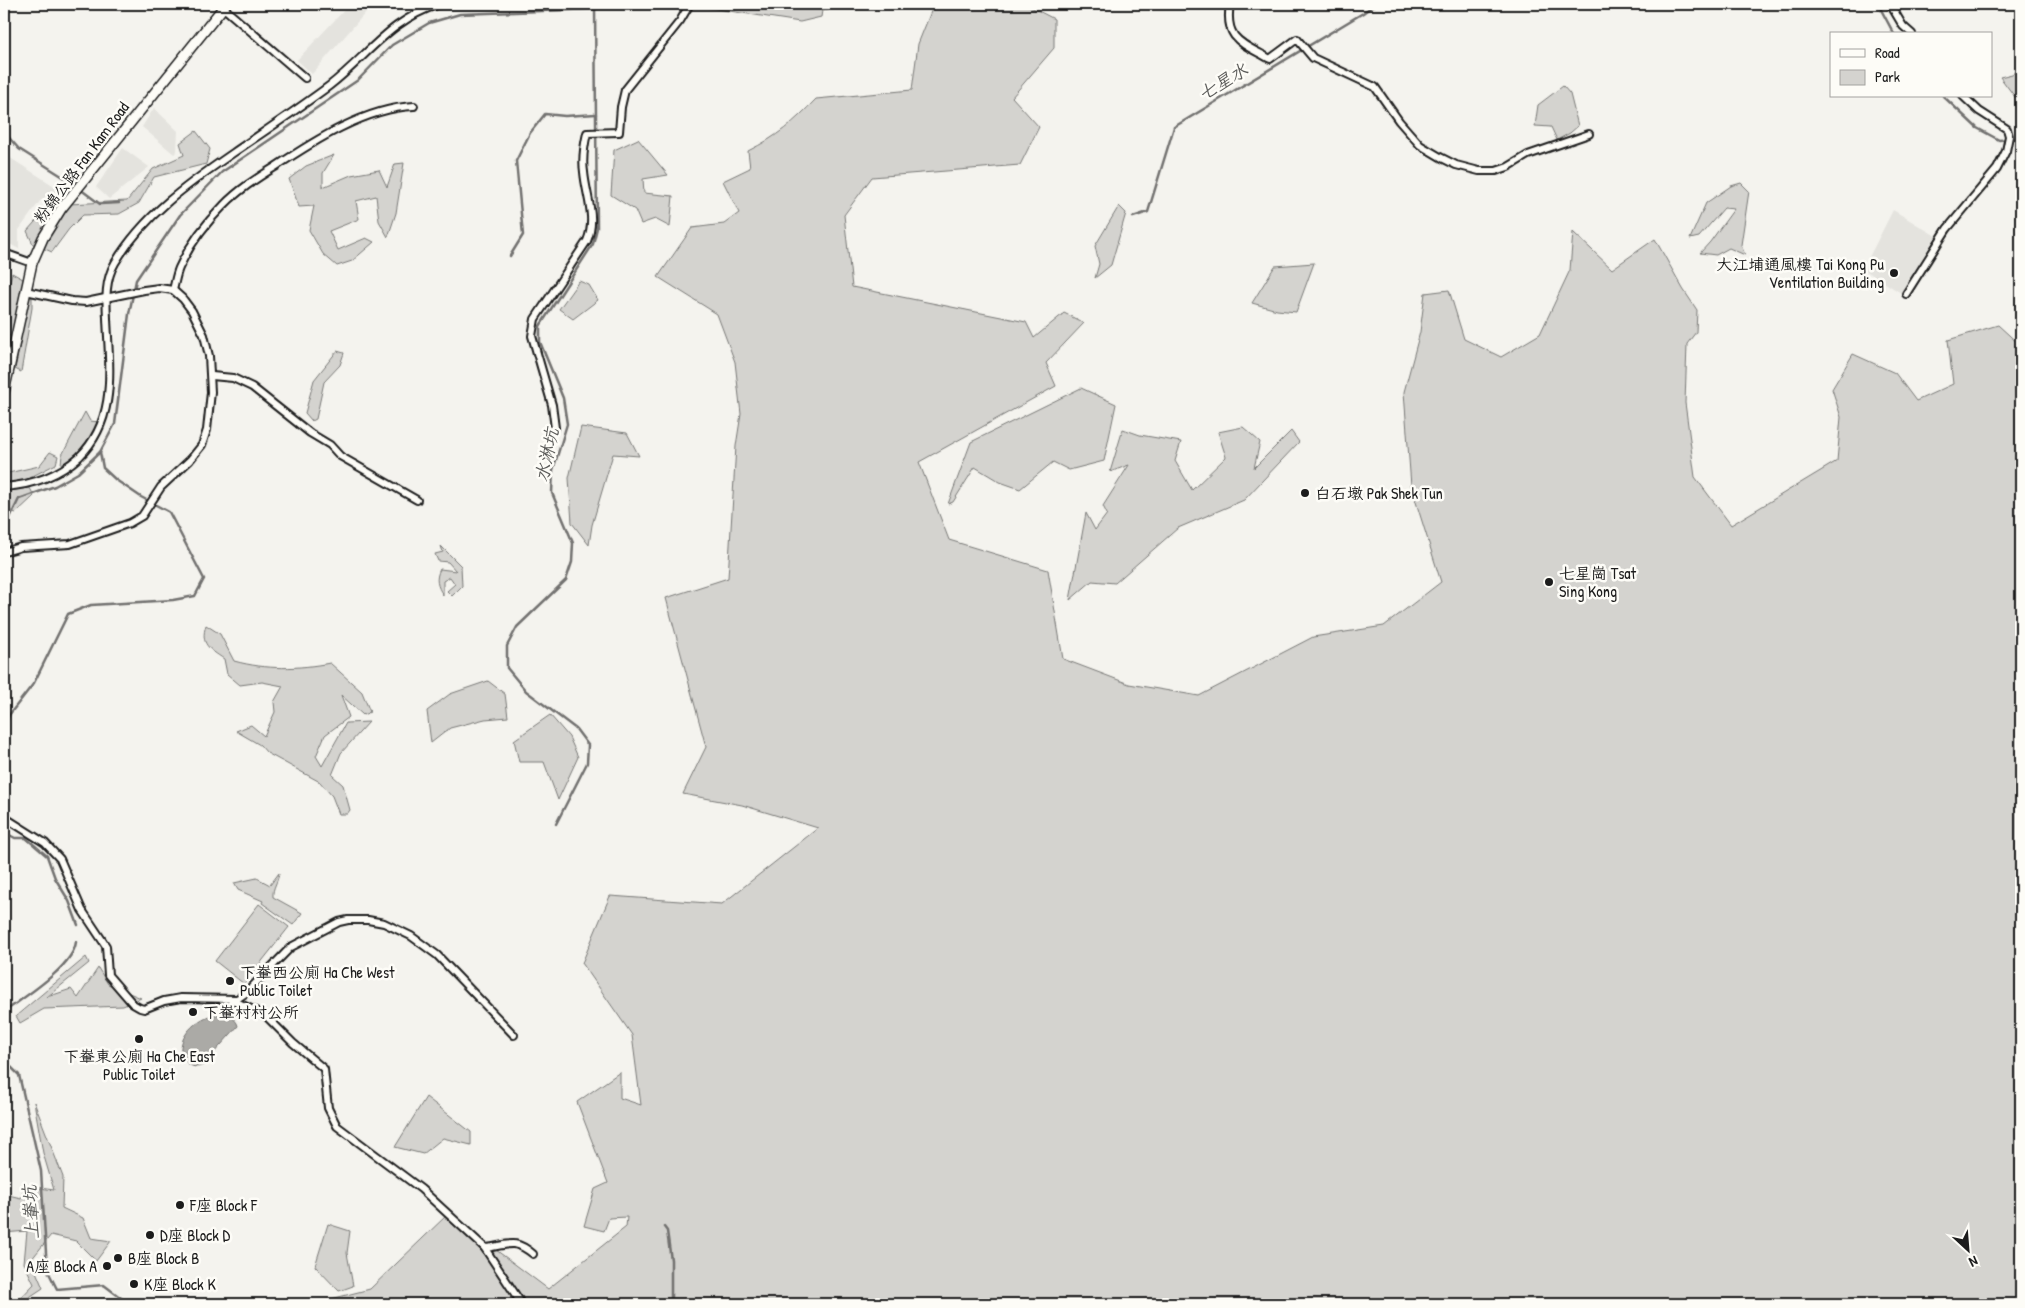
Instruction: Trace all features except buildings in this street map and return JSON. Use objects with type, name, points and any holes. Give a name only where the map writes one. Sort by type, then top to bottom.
[{"type":"main road","name":"粉錦公路 Fan Kam Road","points":[[4,392],[32,263],[42,238],[61,208],[222,5]]},
{"type":"street","points":[[4,487],[28,484],[53,475],[74,461],[93,442],[97,435],[105,416],[108,397],[106,299],[109,275],[123,250],[164,204],[183,188],[300,108],[331,84],[396,25],[410,16],[440,4]]},
{"type":"street","points":[[555,428],[552,405],[532,336],[532,326],[590,234],[592,217],[583,158],[587,133],[619,132],[621,106],[626,90],[680,22],[690,4]]},
{"type":"street","points":[[1230,4],[1228,17],[1232,33],[1243,44],[1270,59],[1297,39],[1313,58],[1375,87],[1399,121],[1420,145],[1456,164],[1478,170],[1496,171],[1508,167],[1528,155],[1589,134]]},
{"type":"street","points":[[1890,4],[1903,26],[1910,32]]},
{"type":"street","points":[[222,5],[305,78]]},
{"type":"street","points":[[1906,294],[1946,229],[1997,169],[2006,151],[2009,136],[2007,129],[1979,111],[1965,98]]},
{"type":"street","points":[[173,290],[178,269],[192,246],[222,207],[246,186],[310,144],[339,129],[382,111],[414,106]]},
{"type":"street","points":[[4,254],[32,263]]},
{"type":"street","points":[[4,552],[21,547],[70,544],[130,523],[142,516],[166,483],[190,460],[202,444],[207,430],[212,376],[207,343],[199,324],[183,298],[173,290],[159,288],[106,299],[78,302],[26,291]]},
{"type":"street","points":[[212,376],[233,378],[252,387],[306,430],[326,442],[340,456],[417,500]]},
{"type":"street","points":[[4,817],[45,843],[60,859],[82,910],[106,946],[108,976],[137,1007],[144,1009],[164,1001],[181,998],[237,1000],[285,952],[297,943],[339,922],[368,920],[395,928],[425,945],[437,955],[514,1036]]},
{"type":"street","points":[[232,1000],[266,1016],[304,1053],[324,1069],[328,1111],[340,1129],[422,1189],[484,1246],[519,1300],[518,1304]]},
{"type":"street","points":[[484,1246],[486,1248],[518,1243],[533,1254]]},
{"type":"shaded area","points":[[350,4],[373,4],[312,74],[297,60]]},
{"type":"shaded area","points":[[154,108],[178,131],[177,151],[174,154],[142,127]]},
{"type":"shaded area","points":[[123,148],[149,167],[109,199],[96,187]]},
{"type":"shaded area","points":[[4,154],[59,189],[40,201],[19,230],[19,249],[4,241]]},
{"type":"shaded area","name":"大江埔通風樓 Tai Kong Pu Ventilation Building","points":[[1893,210],[1936,236],[1901,293],[1863,269]]},
{"type":"shaded area","points":[[217,1014],[233,1019],[238,1026],[203,1065],[194,1067],[187,1063],[182,1055],[181,1047],[185,1035],[200,1021]]},
{"type":"green space","points":[[695,4],[766,4],[776,6],[780,4],[842,4],[836,8],[822,11],[821,17],[800,22],[697,6]]},
{"type":"green space","points":[[934,4],[1028,4],[1054,19],[1054,48],[1012,97],[1039,127],[1020,165],[872,177],[844,215],[852,287],[1026,322],[1034,338],[1064,313],[1084,323],[1046,363],[1056,386],[919,462],[949,540],[1048,570],[1063,659],[1129,684],[1199,696],[1313,637],[1384,626],[1441,582],[1411,486],[1404,392],[1420,332],[1425,293],[1449,290],[1464,339],[1501,357],[1540,334],[1570,270],[1573,232],[1612,269],[1655,239],[1697,310],[1696,332],[1687,344],[1685,403],[1695,477],[1731,525],[1837,461],[1841,417],[1832,389],[1853,354],[1895,373],[1916,401],[1953,384],[1948,340],[1998,325],[2021,346],[2021,1304],[331,1304],[323,1301],[370,1289],[448,1214],[548,1289],[626,1227],[627,1217],[609,1218],[604,1231],[584,1226],[595,1189],[608,1183],[577,1102],[620,1072],[620,1098],[641,1105],[632,1035],[582,963],[610,896],[722,904],[818,828],[742,805],[683,794],[706,747],[666,598],[728,578],[736,446],[741,414],[735,362],[717,314],[658,277],[692,228],[724,224],[739,213],[723,181],[750,168],[748,151],[785,128],[816,99],[912,90],[918,44]]},
{"type":"green space","points":[[2021,69],[2021,105],[2000,77]]},
{"type":"green space","points":[[1563,86],[1570,94],[1578,126],[1557,140],[1551,127],[1535,126],[1538,105]]},
{"type":"green space","points":[[196,131],[210,149],[206,164],[154,177],[139,203],[119,214],[83,215],[69,229],[52,252],[33,244],[27,231],[50,205],[127,201],[153,169],[184,155],[180,143]]},
{"type":"green space","points":[[638,139],[668,175],[643,179],[644,193],[673,196],[670,227],[655,219],[641,224],[635,210],[611,195],[614,150]]},
{"type":"green space","points":[[334,155],[323,173],[323,187],[351,175],[379,170],[387,187],[395,164],[404,163],[396,213],[388,237],[379,221],[376,196],[356,201],[359,219],[329,231],[338,250],[366,238],[374,242],[352,261],[337,266],[323,254],[309,230],[314,206],[299,207],[289,179],[306,166]]},
{"type":"green space","points":[[1741,183],[1749,191],[1741,245],[1745,255],[1729,248],[1716,255],[1700,253],[1734,209],[1724,208],[1699,237],[1690,239],[1706,203],[1731,186]]},
{"type":"green space","points":[[1119,206],[1126,213],[1111,265],[1095,278],[1099,264],[1095,246]]},
{"type":"green space","points":[[1314,263],[1296,312],[1277,310],[1252,303],[1275,266]]},
{"type":"green space","points":[[12,273],[32,284],[32,308],[21,372],[15,369],[20,344],[7,334],[10,312],[4,304]]},
{"type":"green space","points":[[579,281],[589,285],[598,300],[573,319],[559,309]]},
{"type":"green space","points":[[337,351],[344,353],[340,365],[324,382],[316,419],[312,421],[305,413],[314,380]]},
{"type":"green space","points":[[1081,388],[1116,404],[1104,461],[1069,470],[1053,462],[1020,489],[1000,482],[975,467],[953,502],[948,504],[971,442]]},
{"type":"green space","points":[[85,412],[90,421],[99,422],[91,437],[73,459],[61,464],[62,455]]},
{"type":"green space","points":[[581,427],[627,433],[639,456],[613,454],[592,525],[589,545],[572,523],[569,478]]},
{"type":"green space","points":[[1243,427],[1260,442],[1254,468],[1291,431],[1299,442],[1244,500],[1178,528],[1115,583],[1092,581],[1070,600],[1086,513],[1095,530],[1107,514],[1103,506],[1129,465],[1110,472],[1123,429],[1140,435],[1181,442],[1175,461],[1192,490],[1226,457],[1218,432]]},
{"type":"green space","points":[[50,452],[58,456],[56,464],[27,479],[19,489],[30,488],[34,496],[16,513],[4,508],[4,474],[39,466]]},
{"type":"green space","points":[[441,546],[461,566],[462,586],[452,596],[447,591],[455,584],[450,577],[443,581],[443,595],[437,582],[440,569],[456,571],[448,562],[438,561],[435,554],[443,552]]},
{"type":"green space","points":[[206,625],[220,634],[234,661],[282,668],[330,663],[362,692],[370,712],[363,715],[341,695],[349,717],[325,735],[316,756],[322,766],[346,723],[369,722],[341,753],[332,775],[343,785],[350,810],[347,814],[339,814],[332,796],[320,782],[267,753],[260,745],[236,731],[251,725],[264,736],[275,712],[274,702],[283,686],[262,682],[240,685],[227,674],[224,659],[207,645],[204,637]]},
{"type":"green space","points":[[488,681],[505,694],[508,717],[485,719],[450,728],[431,743],[427,711],[450,694]]},
{"type":"green space","points":[[550,715],[569,737],[578,757],[558,800],[544,762],[519,762],[514,740]]},
{"type":"green space","points":[[279,873],[273,897],[302,913],[293,925],[262,903],[263,901],[238,890],[234,883],[257,878],[270,885]]},
{"type":"green space","points":[[259,904],[289,927],[244,984],[215,961]]},
{"type":"green space","points":[[86,957],[89,963],[47,997],[71,989],[78,998],[98,968],[108,984],[141,998],[123,1006],[44,1009],[20,1023],[16,1016]]},
{"type":"green space","points":[[426,1097],[471,1132],[471,1145],[443,1138],[423,1154],[395,1147]]},
{"type":"green space","points":[[34,1102],[63,1177],[62,1208],[83,1218],[91,1238],[111,1241],[96,1261],[76,1241],[51,1235],[31,1260],[43,1288],[19,1304],[15,1304],[34,1284],[24,1263],[27,1231],[4,1233],[4,1194],[21,1198],[25,1186],[54,1190],[43,1153]]},
{"type":"green space","points":[[328,1224],[350,1231],[347,1253],[353,1286],[339,1291],[315,1266]]},
{"type":"waterway","points":[[4,530],[19,499],[55,486],[78,473],[100,452],[115,424],[129,314],[136,280],[180,215],[222,172],[358,80],[392,45],[429,23],[460,14],[595,9],[606,4]]},
{"type":"waterway","name":"七星水","points":[[1133,217],[1148,212],[1174,127],[1375,4]]},
{"type":"waterway","points":[[1878,4],[1893,32]]},
{"type":"waterway","name":"水淋坑","points":[[556,824],[587,763],[588,745],[576,729],[526,691],[507,668],[507,646],[517,627],[566,580],[572,562],[573,543],[552,493],[553,470],[567,424],[563,398],[540,342],[540,326],[593,244],[597,228],[595,9]]},
{"type":"waterway","points":[[1945,98],[1977,128],[1999,140],[2021,138]]},
{"type":"waterway","points":[[510,256],[523,235],[516,161],[530,133],[545,114],[565,116],[596,114]]},
{"type":"waterway","points":[[4,132],[19,149],[76,185]]},
{"type":"waterway","points":[[80,189],[100,204],[119,203]]},
{"type":"waterway","points":[[4,730],[9,715],[34,683],[68,614],[91,605],[173,600],[195,596],[204,579],[169,512],[141,497],[116,480],[103,468],[100,452]]},
{"type":"waterway","points":[[4,832],[15,838],[26,838],[47,856],[55,878],[69,901],[78,925]]},
{"type":"waterway","points":[[4,1012],[35,990],[57,971],[73,952],[76,942]]},
{"type":"waterway","name":"上輋坑","points":[[4,1060],[19,1075],[41,1171],[47,1269],[57,1289],[104,1285],[129,1304]]},
{"type":"waterway","points":[[664,1227],[667,1231],[671,1260],[671,1304]]},
{"type":"place","name":"大江埔通風樓 Tai Kong Pu Ventilation Building","points":[[1894,273]]},
{"type":"place","name":"白石墩 Pak Shek Tun","points":[[1305,493]]},
{"type":"place","name":"七星崗 Tsat Sing Kong","points":[[1549,582]]},
{"type":"place","name":"下輋西公廁 Ha Che West Public Toilet","points":[[230,981]]},
{"type":"place","name":"下輋村村公所","points":[[193,1012]]},
{"type":"place","name":"下輋東公廁 Ha Che East Public Toilet","points":[[139,1039]]},
{"type":"place","name":"F座 Block F","points":[[180,1205]]},
{"type":"place","name":"D座 Block D","points":[[150,1235]]},
{"type":"place","name":"B座 Block B","points":[[118,1258]]},
{"type":"place","name":"A座 Block A","points":[[107,1266]]},
{"type":"place","name":"K座 Block K","points":[[134,1284]]}]
